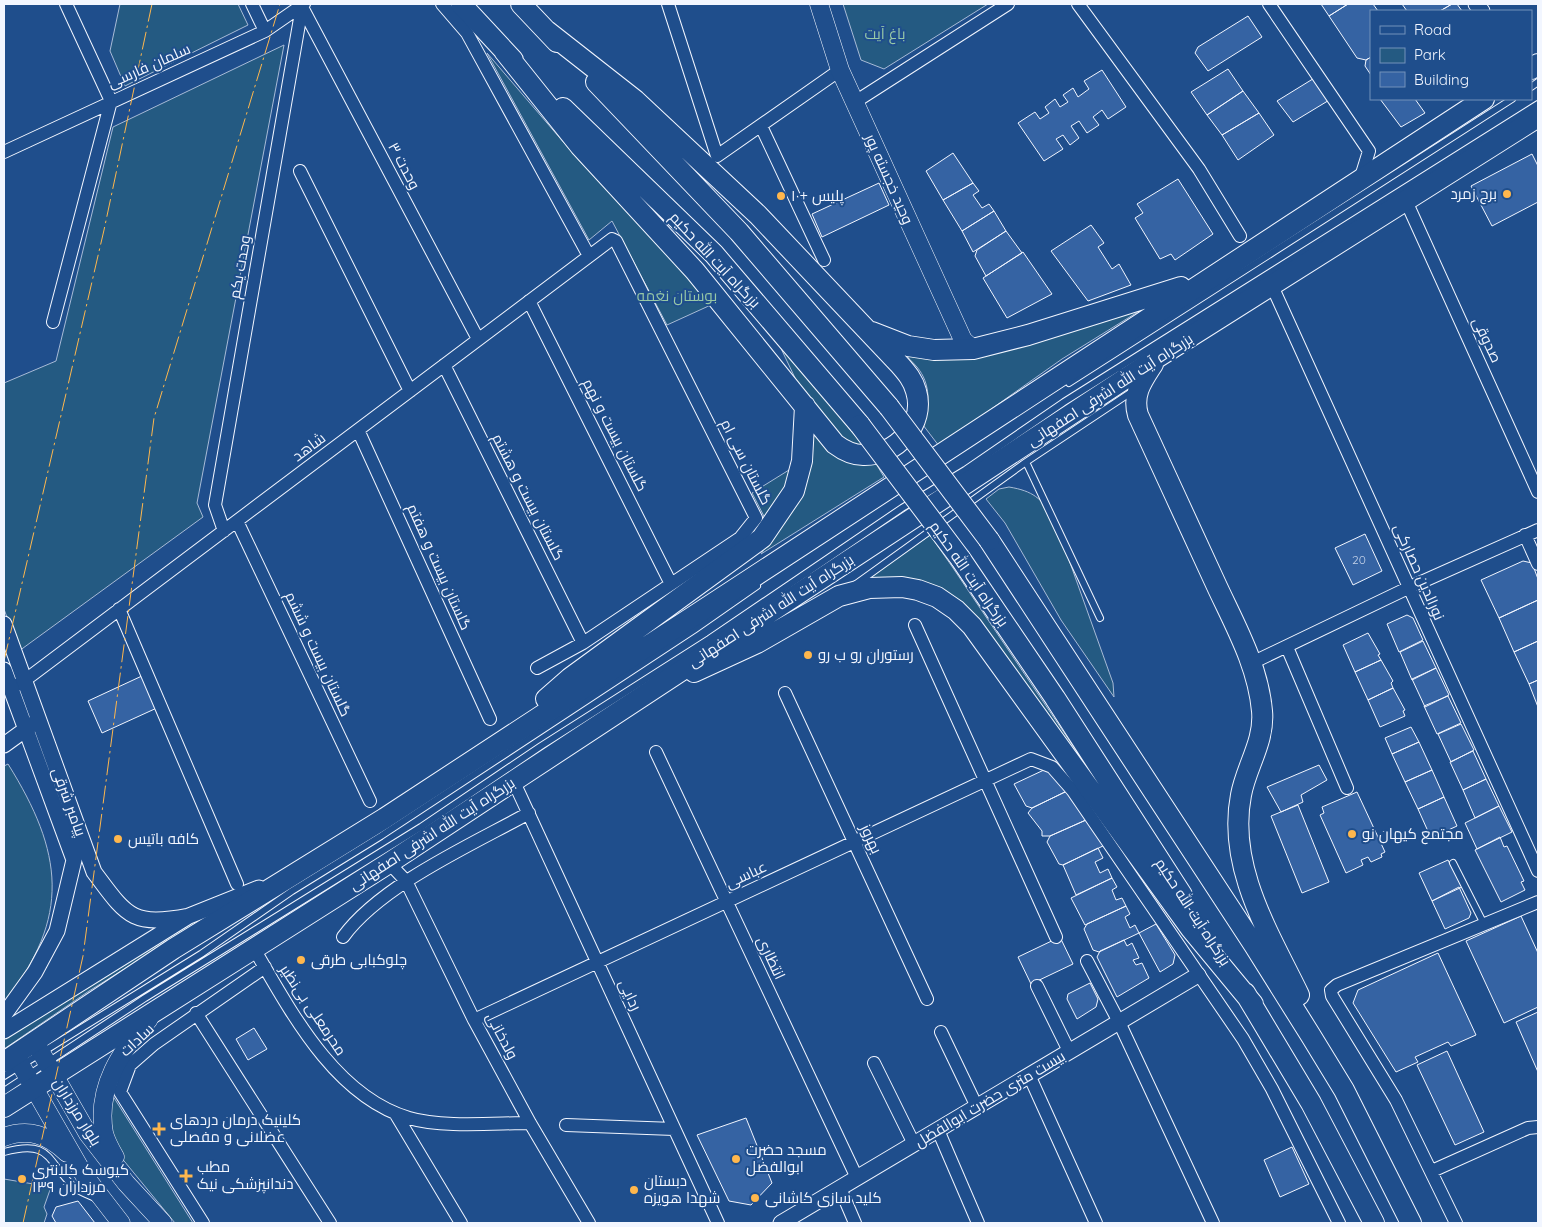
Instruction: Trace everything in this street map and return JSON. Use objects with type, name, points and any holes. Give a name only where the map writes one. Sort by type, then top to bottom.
[{"type":"highway","name":"بزرگراه آیت الله حکیم","points":[[461,4],[504,51],[714,254],[860,425],[960,558],[1055,698],[1253,1004],[1311,1103],[1371,1219]]},
{"type":"highway","points":[[521,4],[739,232],[890,407],[990,540],[1254,945],[1344,1090]]},
{"type":"highway","points":[[504,51],[580,146],[695,271],[805,406],[821,430],[835,444],[847,452],[863,455],[886,451],[903,438],[914,424],[918,409],[917,392],[912,379],[900,364],[744,201],[634,100],[547,31]]},
{"type":"highway","name":"بزرگراه آیت الله اشرفی اصفهانی","points":[[20,1069],[44,1058],[173,950],[298,872],[1482,100]]},
{"type":"highway","name":"بزرگراه آیت الله اشرفی اصفهانی","points":[[4,1107],[20,1069],[156,1011],[389,863],[1158,357],[1538,117]]},
{"type":"highway","points":[[866,329],[908,346],[940,350],[972,349],[1028,335],[1206,279]]},
{"type":"highway","points":[[1158,357],[1139,387],[1135,404],[1138,415],[1253,665],[1262,712],[1261,724],[1241,795],[1238,820],[1239,854],[1252,895],[1344,1090],[1411,1223]]},
{"type":"highway","points":[[493,745],[570,678],[762,538],[779,515],[796,485],[802,461],[805,406]]},
{"type":"highway","points":[[653,689],[722,660],[838,596],[869,588],[910,588],[937,597],[967,621],[1191,928],[1253,1004]]},
{"type":"main road","name":"وحید خجسته پور","points":[[819,4],[840,70],[959,332],[963,340],[972,349]]},
{"type":"main road","points":[[126,1183],[104,1134],[103,1116],[106,1087],[115,1063],[130,1041],[156,1011]]},
{"type":"main road","name":"بلوار مرزداران","points":[[44,1058],[88,1134],[126,1183],[163,1223]]},
{"type":"main road","name":"بلوار مرزداران","points":[[20,1069],[84,1175],[102,1201],[121,1223]]},
{"type":"main road","points":[[4,1137],[26,1132],[48,1138],[56,1142],[84,1175]]},
{"type":"street","points":[[52,322],[111,101],[66,4]]},
{"type":"street","points":[[252,4],[266,31]]},
{"type":"street","points":[[442,4],[467,33],[589,256]]},
{"type":"street","points":[[668,4],[717,156],[840,70]]},
{"type":"street","points":[[855,102],[1008,4]]},
{"type":"street","points":[[1078,4],[1199,169],[1240,236]]},
{"type":"street","points":[[1269,4],[1369,151],[1360,180]]},
{"type":"street","name":"سلمان فارسی","points":[[4,152],[266,31],[303,5]]},
{"type":"street","name":"وحدت ۳","points":[[303,5],[478,339]]},
{"type":"street","name":"وحدت یکم","points":[[224,531],[214,505],[303,5]]},
{"type":"street","points":[[760,126],[824,260]]},
{"type":"street","points":[[300,171],[410,391]]},
{"type":"street","name":"صدوقی","points":[[1406,202],[1538,492]]},
{"type":"street","name":"شاهد","points":[[10,688],[25,681],[612,239]]},
{"type":"street","name":"گلستان سی ام","points":[[537,668],[583,643],[740,538],[756,518],[616,241],[612,239]]},
{"type":"street","name":"نورالدین حصارکی","points":[[1272,286],[1538,871]]},
{"type":"street","name":"گلستان بیست و نهم","points":[[529,301],[671,584]]},
{"type":"street","name":"گلستان بیست و هشتم","points":[[444,365],[583,643]]},
{"type":"street","name":"گلستان بیست و هفتم","points":[[358,430],[490,719]]},
{"type":"street","name":"گلستان بیست و ششم","points":[[237,521],[370,801]]},
{"type":"street","points":[[1260,659],[1408,588],[1538,530]]},
{"type":"street","points":[[1525,536],[1538,564]]},
{"type":"street","points":[[120,610],[237,884]]},
{"type":"street","name":"پیامبر شرقی","points":[[4,624],[94,872],[120,906],[147,921],[160,922],[189,916]]},
{"type":"street","points":[[915,625],[1056,937]]},
{"type":"street","points":[[1287,647],[1347,788]]},
{"type":"street","name":"پیامبر شرقی","points":[[4,670],[74,860],[57,931],[35,972],[4,1015]]},
{"type":"street","name":"بهروز","points":[[785,693],[927,999]]},
{"type":"street","points":[[4,745],[25,729],[40,721]]},
{"type":"street","name":"انتظاری","points":[[656,752],[856,1178]]},
{"type":"street","name":"عباسی","points":[[474,1020],[1031,759],[1052,767],[1074,791],[1198,974]]},
{"type":"street","name":"ردایی","points":[[514,780],[718,1223]]},
{"type":"street","points":[[342,938],[352,925],[406,881],[529,813]]},
{"type":"street","name":"ولدخانی","points":[[389,863],[406,881],[474,1020],[530,1123],[589,1223]]},
{"type":"street","points":[[4,1031],[189,916],[298,872]]},
{"type":"street","points":[[1456,1223],[1396,1100],[1332,996],[1331,990],[1337,985],[1485,926],[1538,902]]},
{"type":"street","name":"محرمعلی بی‌نظیر","points":[[254,947],[322,1056],[335,1071],[370,1099],[410,1118],[440,1122],[530,1123]]},
{"type":"street","points":[[1088,961],[1119,1022],[1213,1223]]},
{"type":"street","name":"سادات","points":[[203,1223],[120,1092],[130,1065],[154,1044],[196,1013],[265,967]]},
{"type":"street","points":[[1198,974],[1243,1039],[1272,1089],[1339,1223]]},
{"type":"street","name":"بیست متری حضرت ابوالفضل","points":[[781,1223],[1198,974]]},
{"type":"street","points":[[1038,986],[1069,1051]]},
{"type":"street","points":[[196,1013],[330,1223]]},
{"type":"street","points":[[941,1032],[977,1106]]},
{"type":"street","points":[[874,1063],[914,1144]]},
{"type":"street","points":[[1029,1075],[1096,1223]]},
{"type":"street","points":[[396,1113],[461,1223]]},
{"type":"street","points":[[566,1124],[674,1129]]},
{"type":"street","points":[[1432,1172],[1533,1128]]},
{"type":"street","points":[[938,1130],[978,1223]]},
{"type":"street","points":[[840,1188],[855,1223]]},
{"type":"lane","points":[[1062,387],[1510,100]]},
{"type":"lane","points":[[44,1058],[146,998],[399,841],[541,746],[709,639],[902,508],[965,470],[1072,396],[1538,104]]},
{"type":"lane","points":[[838,596],[1026,462],[1139,387]]},
{"type":"lane","points":[[1026,462],[1100,618]]},
{"type":"lane","points":[[932,471],[939,466]]},
{"type":"lane","points":[[901,491],[916,481]]},
{"type":"lane","points":[[44,1058],[292,891],[381,836],[694,630],[765,581]]},
{"type":"lane","points":[[1453,863],[1485,926]]},
{"type":"lane","points":[[4,1076],[20,1069]]},
{"type":"lane","points":[[4,1091],[20,1069]]},
{"type":"lane","points":[[4,1152],[27,1148],[42,1151],[56,1164],[74,1188],[102,1201]]},
{"type":"green space","points":[[120,4],[238,4],[248,25],[125,86],[110,51]]},
{"type":"green space","name":"باغ آیت","points":[[843,4],[988,4],[884,69],[861,60]]},
{"type":"green space","points":[[284,45],[197,503],[203,517],[19,651],[4,609],[4,383],[56,361],[113,127]]},
{"type":"green space","name":"بوستان نغمه","points":[[487,53],[577,158],[713,304],[667,325],[612,221],[589,240]]},
{"type":"green space","points":[[1157,300],[1062,359],[939,446],[923,425],[928,402],[925,380],[904,351],[936,356]]},
{"type":"green space","points":[[777,340],[866,449],[842,442],[796,380]]},
{"type":"green space","points":[[810,422],[875,462],[884,477],[761,554],[771,539]]},
{"type":"green space","points":[[797,465],[768,524],[752,493]]},
{"type":"green space","points":[[1009,487],[1036,496],[1054,518],[1113,683],[1114,697],[1061,620],[1005,523],[986,499],[999,489]]},
{"type":"green space","points":[[930,535],[1154,866],[968,614],[863,582]]},
{"type":"green space","points":[[8,764],[40,826],[49,856],[52,884],[50,913],[41,941],[26,971],[4,1002],[4,766]]},
{"type":"green space","points":[[232,902],[89,991],[4,1049],[4,1038],[140,949]]},
{"type":"green space","points":[[111,1093],[193,1223],[175,1223],[120,1156],[108,1129]]},
{"type":"green space","points":[[4,1179],[51,1187],[44,1207],[47,1214],[44,1223],[4,1223]]},
{"type":"building","points":[[1321,4],[1348,4],[1329,16]]},
{"type":"building","points":[[1348,4],[1373,4],[1377,10],[1370,10],[1370,58],[1366,60],[1357,58],[1329,16]]},
{"type":"building","points":[[1402,4],[1452,4],[1442,10],[1406,10]]},
{"type":"building","points":[[1452,4],[1457,4],[1461,10],[1442,10]]},
{"type":"building","points":[[1248,16],[1262,37],[1208,71],[1195,53],[1198,47]]},
{"type":"building","points":[[1370,58],[1370,74],[1365,66],[1366,60]]},
{"type":"building","points":[[1228,69],[1243,91],[1207,115],[1191,92]]},
{"type":"building","points":[[1102,70],[1126,107],[1108,119],[1102,110],[1093,117],[1099,125],[1087,133],[1079,121],[1071,126],[1079,138],[1070,145],[1063,135],[1056,139],[1063,149],[1044,161],[1018,123],[1035,112],[1040,119],[1049,113],[1045,107],[1055,99],[1060,107],[1068,102],[1063,95],[1073,88],[1078,97],[1089,89],[1084,81]]},
{"type":"building","points":[[1316,77],[1331,99],[1293,122],[1277,101]]},
{"type":"building","points":[[1243,91],[1259,113],[1222,135],[1207,115]]},
{"type":"building","points":[[1381,100],[1416,100],[1425,113],[1401,127]]},
{"type":"building","points":[[1259,113],[1274,135],[1238,160],[1222,135]]},
{"type":"building","points":[[953,153],[973,183],[943,200],[926,171]]},
{"type":"building","name":"برج زمرد","points":[[1532,154],[1538,166],[1538,202],[1492,226],[1471,186]]},
{"type":"building","points":[[1178,179],[1213,234],[1175,260],[1171,254],[1160,259],[1135,218],[1143,213],[1137,204]]},
{"type":"building","points":[[879,183],[889,205],[822,237],[812,214]]},
{"type":"building","points":[[973,183],[979,191],[973,195],[982,208],[989,204],[994,211],[962,231],[943,200]]},
{"type":"building","points":[[994,211],[1006,231],[973,252],[962,231]]},
{"type":"building","points":[[1091,225],[1104,243],[1098,247],[1112,269],[1119,264],[1131,285],[1088,301],[1051,251]]},
{"type":"building","points":[[1006,231],[1022,253],[986,276],[975,256],[977,250]]},
{"type":"building","points":[[1023,252],[1052,294],[1007,318],[983,278]]},
{"type":"building","points":[[1365,534],[1382,571],[1353,585],[1335,548]]},
{"type":"building","points":[[1523,561],[1532,563],[1538,579],[1538,600],[1499,618],[1481,580]]},
{"type":"building","points":[[1538,600],[1538,641],[1514,652],[1499,618]]},
{"type":"building","points":[[1407,615],[1413,618],[1423,640],[1399,652],[1387,624]]},
{"type":"building","points":[[1368,633],[1380,654],[1378,655],[1381,660],[1355,672],[1343,645]]},
{"type":"building","points":[[1423,641],[1436,668],[1412,680],[1400,652]]},
{"type":"building","points":[[1538,641],[1538,680],[1529,684],[1514,652]]},
{"type":"building","points":[[1381,660],[1393,681],[1391,683],[1393,688],[1368,700],[1355,672]]},
{"type":"building","points":[[1436,668],[1449,695],[1425,707],[1412,679]]},
{"type":"building","points":[[144,675],[159,707],[102,733],[88,701]]},
{"type":"building","points":[[1538,680],[1538,707],[1529,684]]},
{"type":"building","points":[[1393,688],[1405,710],[1403,711],[1405,716],[1380,727],[1368,700]]},
{"type":"building","points":[[1448,696],[1461,723],[1437,734],[1424,706]]},
{"type":"building","points":[[1461,724],[1474,750],[1451,762],[1438,734]]},
{"type":"building","points":[[1411,727],[1419,742],[1392,754],[1385,738]]},
{"type":"building","points":[[1419,742],[1432,770],[1405,782],[1392,754]]},
{"type":"building","points":[[1473,751],[1486,779],[1463,790],[1450,762]]},
{"type":"building","points":[[1319,765],[1327,780],[1301,795],[1303,802],[1281,812],[1267,787]]},
{"type":"building","points":[[1046,769],[1067,791],[1032,808],[1026,806],[1014,784]]},
{"type":"building","points":[[1432,770],[1444,797],[1418,809],[1405,782]]},
{"type":"building","points":[[1486,779],[1499,806],[1475,818],[1463,790]]},
{"type":"building","points":[[1067,791],[1086,820],[1050,836],[1042,836],[1042,831],[1028,813],[1032,808]]},
{"type":"building","name":"مجتمع کیهان نو","points":[[1357,792],[1385,852],[1381,854],[1382,857],[1371,862],[1368,857],[1361,860],[1363,865],[1346,873],[1320,815],[1324,813],[1322,807]]},
{"type":"building","points":[[1444,797],[1457,826],[1431,838],[1418,809]]},
{"type":"building","points":[[1298,805],[1329,882],[1302,893],[1271,816]]},
{"type":"building","points":[[1499,806],[1512,832],[1477,849],[1465,823]]},
{"type":"building","points":[[1086,820],[1105,845],[1063,865],[1059,864],[1047,842],[1050,836]]},
{"type":"building","points":[[1500,837],[1504,847],[1507,846],[1524,881],[1521,882],[1525,890],[1501,902],[1475,850]]},
{"type":"building","points":[[1098,848],[1103,858],[1095,862],[1100,873],[1108,869],[1112,878],[1076,895],[1063,865]]},
{"type":"building","points":[[1448,860],[1462,887],[1432,901],[1419,873]]},
{"type":"building","points":[[1112,878],[1117,887],[1112,890],[1116,900],[1122,898],[1126,906],[1085,925],[1071,898]]},
{"type":"building","points":[[1459,887],[1471,913],[1469,918],[1445,929],[1432,901]]},
{"type":"building","points":[[1126,906],[1130,914],[1125,917],[1130,928],[1135,925],[1139,933],[1099,952],[1093,950],[1084,929],[1087,924]]},
{"type":"building","points":[[1521,916],[1538,953],[1538,1007],[1504,1023],[1466,941]]},
{"type":"building","points":[[1156,924],[1175,955],[1173,964],[1160,972],[1139,933]]},
{"type":"building","points":[[1060,937],[1073,964],[1031,984],[1018,957]]},
{"type":"building","points":[[1124,940],[1127,946],[1132,943],[1139,958],[1133,960],[1136,965],[1142,963],[1149,978],[1117,997],[1097,957],[1100,951]]},
{"type":"building","points":[[1438,953],[1476,1035],[1451,1046],[1448,1042],[1415,1057],[1418,1062],[1396,1072],[1353,1003],[1358,990]]},
{"type":"building","points":[[1090,983],[1098,999],[1096,1007],[1077,1019],[1067,999],[1068,994]]},
{"type":"building","points":[[1538,1012],[1538,1072],[1516,1022]]},
{"type":"building","points":[[254,1028],[267,1049],[248,1060],[236,1039]]},
{"type":"building","points":[[1447,1051],[1484,1132],[1455,1145],[1417,1065]]},
{"type":"building","name":"مسجد حضرت ابوالفضل","points":[[746,1118],[772,1183],[751,1205],[729,1201],[697,1135]]},
{"type":"building","points":[[1292,1147],[1309,1184],[1280,1197],[1264,1160]]},
{"type":"building","points":[[78,1201],[95,1223],[56,1223],[52,1216],[56,1207]]},
{"type":"power","points":[[4,661],[104,230],[152,4]]},
{"type":"power","points":[[23,1223],[83,956],[154,418],[280,4]]},
{"type":"place","name":"برج زمرد","points":[[1507,194]]},
{"type":"place","name":"پلیس +۱۰","points":[[781,196]]},
{"type":"place","name":"رستوران رو ب رو","points":[[808,655]]},
{"type":"place","name":"مجتمع کیهان نو","points":[[1352,834]]},
{"type":"place","name":"کافه باتیس","points":[[118,839]]},
{"type":"place","name":"چلوکبابی طرقی","points":[[301,960]]},
{"type":"place","name":"کلینیک درمان دردهای عضلانی و مفصلی","points":[[159,1129]]},
{"type":"place","name":"مسجد حضرت ابوالفضل","points":[[736,1159]]},
{"type":"place","name":"مطب دندانپزشکی نیک","points":[[186,1176]]},
{"type":"place","name":"کیوسک کلانتری ۱۳۹ مرزداران","points":[[22,1179]]},
{"type":"place","name":"دبستان شهدا هویزه","points":[[634,1190]]},
{"type":"place","name":"کلید سازی کاشانی","points":[[755,1198]]}]
